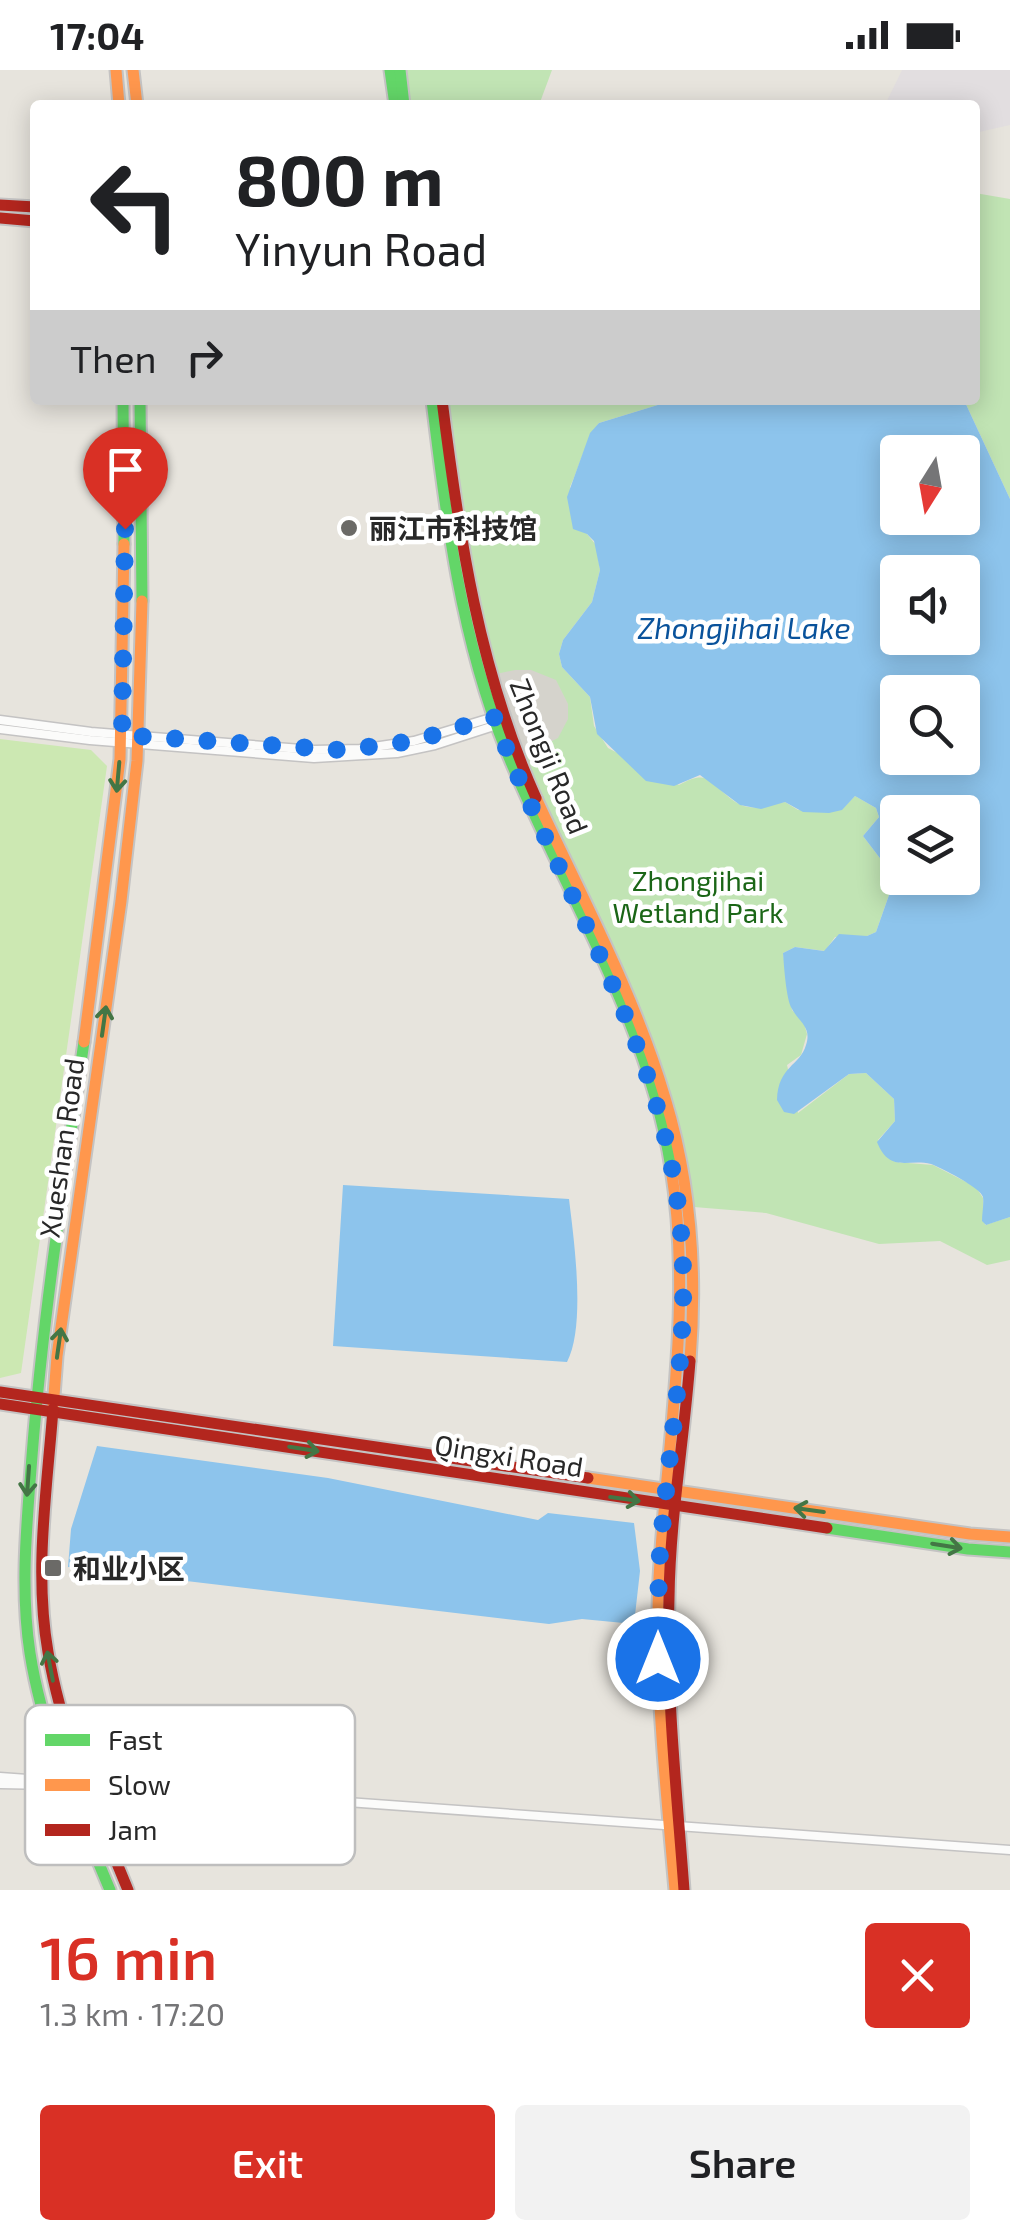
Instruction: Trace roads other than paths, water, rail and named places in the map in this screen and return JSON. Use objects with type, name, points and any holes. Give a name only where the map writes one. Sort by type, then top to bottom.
[{"type":"street","points":[[116,70],[119,100]]},
{"type":"street","points":[[134,70],[137,100]]},
{"type":"street","points":[[390,70],[393,100]]},
{"type":"street","points":[[400,70],[403,100]]},
{"type":"street","points":[[0,205],[30,207]]},
{"type":"street","points":[[0,218],[30,220]]},
{"type":"street","name":"Xueshan Road","points":[[42,1705],[25,1605],[24,1538],[34,1402],[104,899],[121,739],[125,609],[123,405]]},
{"type":"street","name":"Xueshan Road","points":[[59,1705],[44,1626],[42,1539],[52,1404],[120,906],[138,740],[140,405]]},
{"type":"street","name":"Zhongji Road","points":[[433,405],[464,612],[503,719],[649,1048],[678,1149],[691,1230],[694,1297],[691,1360],[660,1569],[658,1659],[684,1890]]},
{"type":"street","name":"Zhongji Road","points":[[443,405],[466,576],[503,719]]},
{"type":"street","points":[[0,729],[314,758],[360,757],[435,745],[503,719]]},
{"type":"street","points":[[0,720],[121,739]]},
{"type":"street","name":"Qingxi Road","points":[[0,1392],[34,1402]]},
{"type":"street","name":"Qingxi Road","points":[[0,1404],[52,1404],[1010,1537]]},
{"type":"street","name":"Qingxi Road","points":[[52,1404],[670,1505],[1010,1552]]},
{"type":"street","points":[[0,1781],[25,1782]]},
{"type":"street","points":[[355,1804],[1010,1850]]},
{"type":"street","name":"Zhongji Road","points":[[674,1890],[675,1827]]},
{"type":"street","name":"Xueshan Road","points":[[100,1865],[110,1890]]},
{"type":"street","name":"Xueshan Road","points":[[118,1865],[128,1890]]},
{"type":"water","name":"Zhongjihai Lake","points":[[658,405],[966,405],[1010,499],[1010,1217],[986,1225],[982,1221],[983,1197],[968,1183],[931,1164],[900,1163],[882,1152],[877,1142],[895,1121],[894,1099],[866,1073],[849,1074],[794,1114],[784,1112],[777,1100],[781,1080],[803,1052],[807,1039],[806,1029],[790,1004],[783,953],[795,947],[824,951],[839,934],[867,936],[876,932],[889,895],[980,895],[980,795],[880,795],[880,858],[863,836],[879,817],[876,808],[855,796],[842,810],[829,813],[803,812],[785,802],[761,809],[740,805],[700,775],[674,786],[646,781],[597,734],[590,697],[562,667],[559,654],[563,640],[592,602],[600,570],[594,541],[573,529],[567,497],[590,433],[599,423]]},
{"type":"water","points":[[343,1185],[569,1199],[577,1305],[573,1346],[567,1362],[333,1346]]},
{"type":"water","points":[[97,1446],[328,1478],[538,1520],[548,1513],[634,1523],[640,1571],[634,1624],[582,1619],[549,1624],[68,1567],[71,1529]]},
{"type":"place","name":"丽江市科技馆","points":[[349,528]]},
{"type":"place","name":"和业小区","points":[[53,1568]]},
{"type":"park label","name":"Zhongjihai Wetland Park","points":[[698,896]]}]
